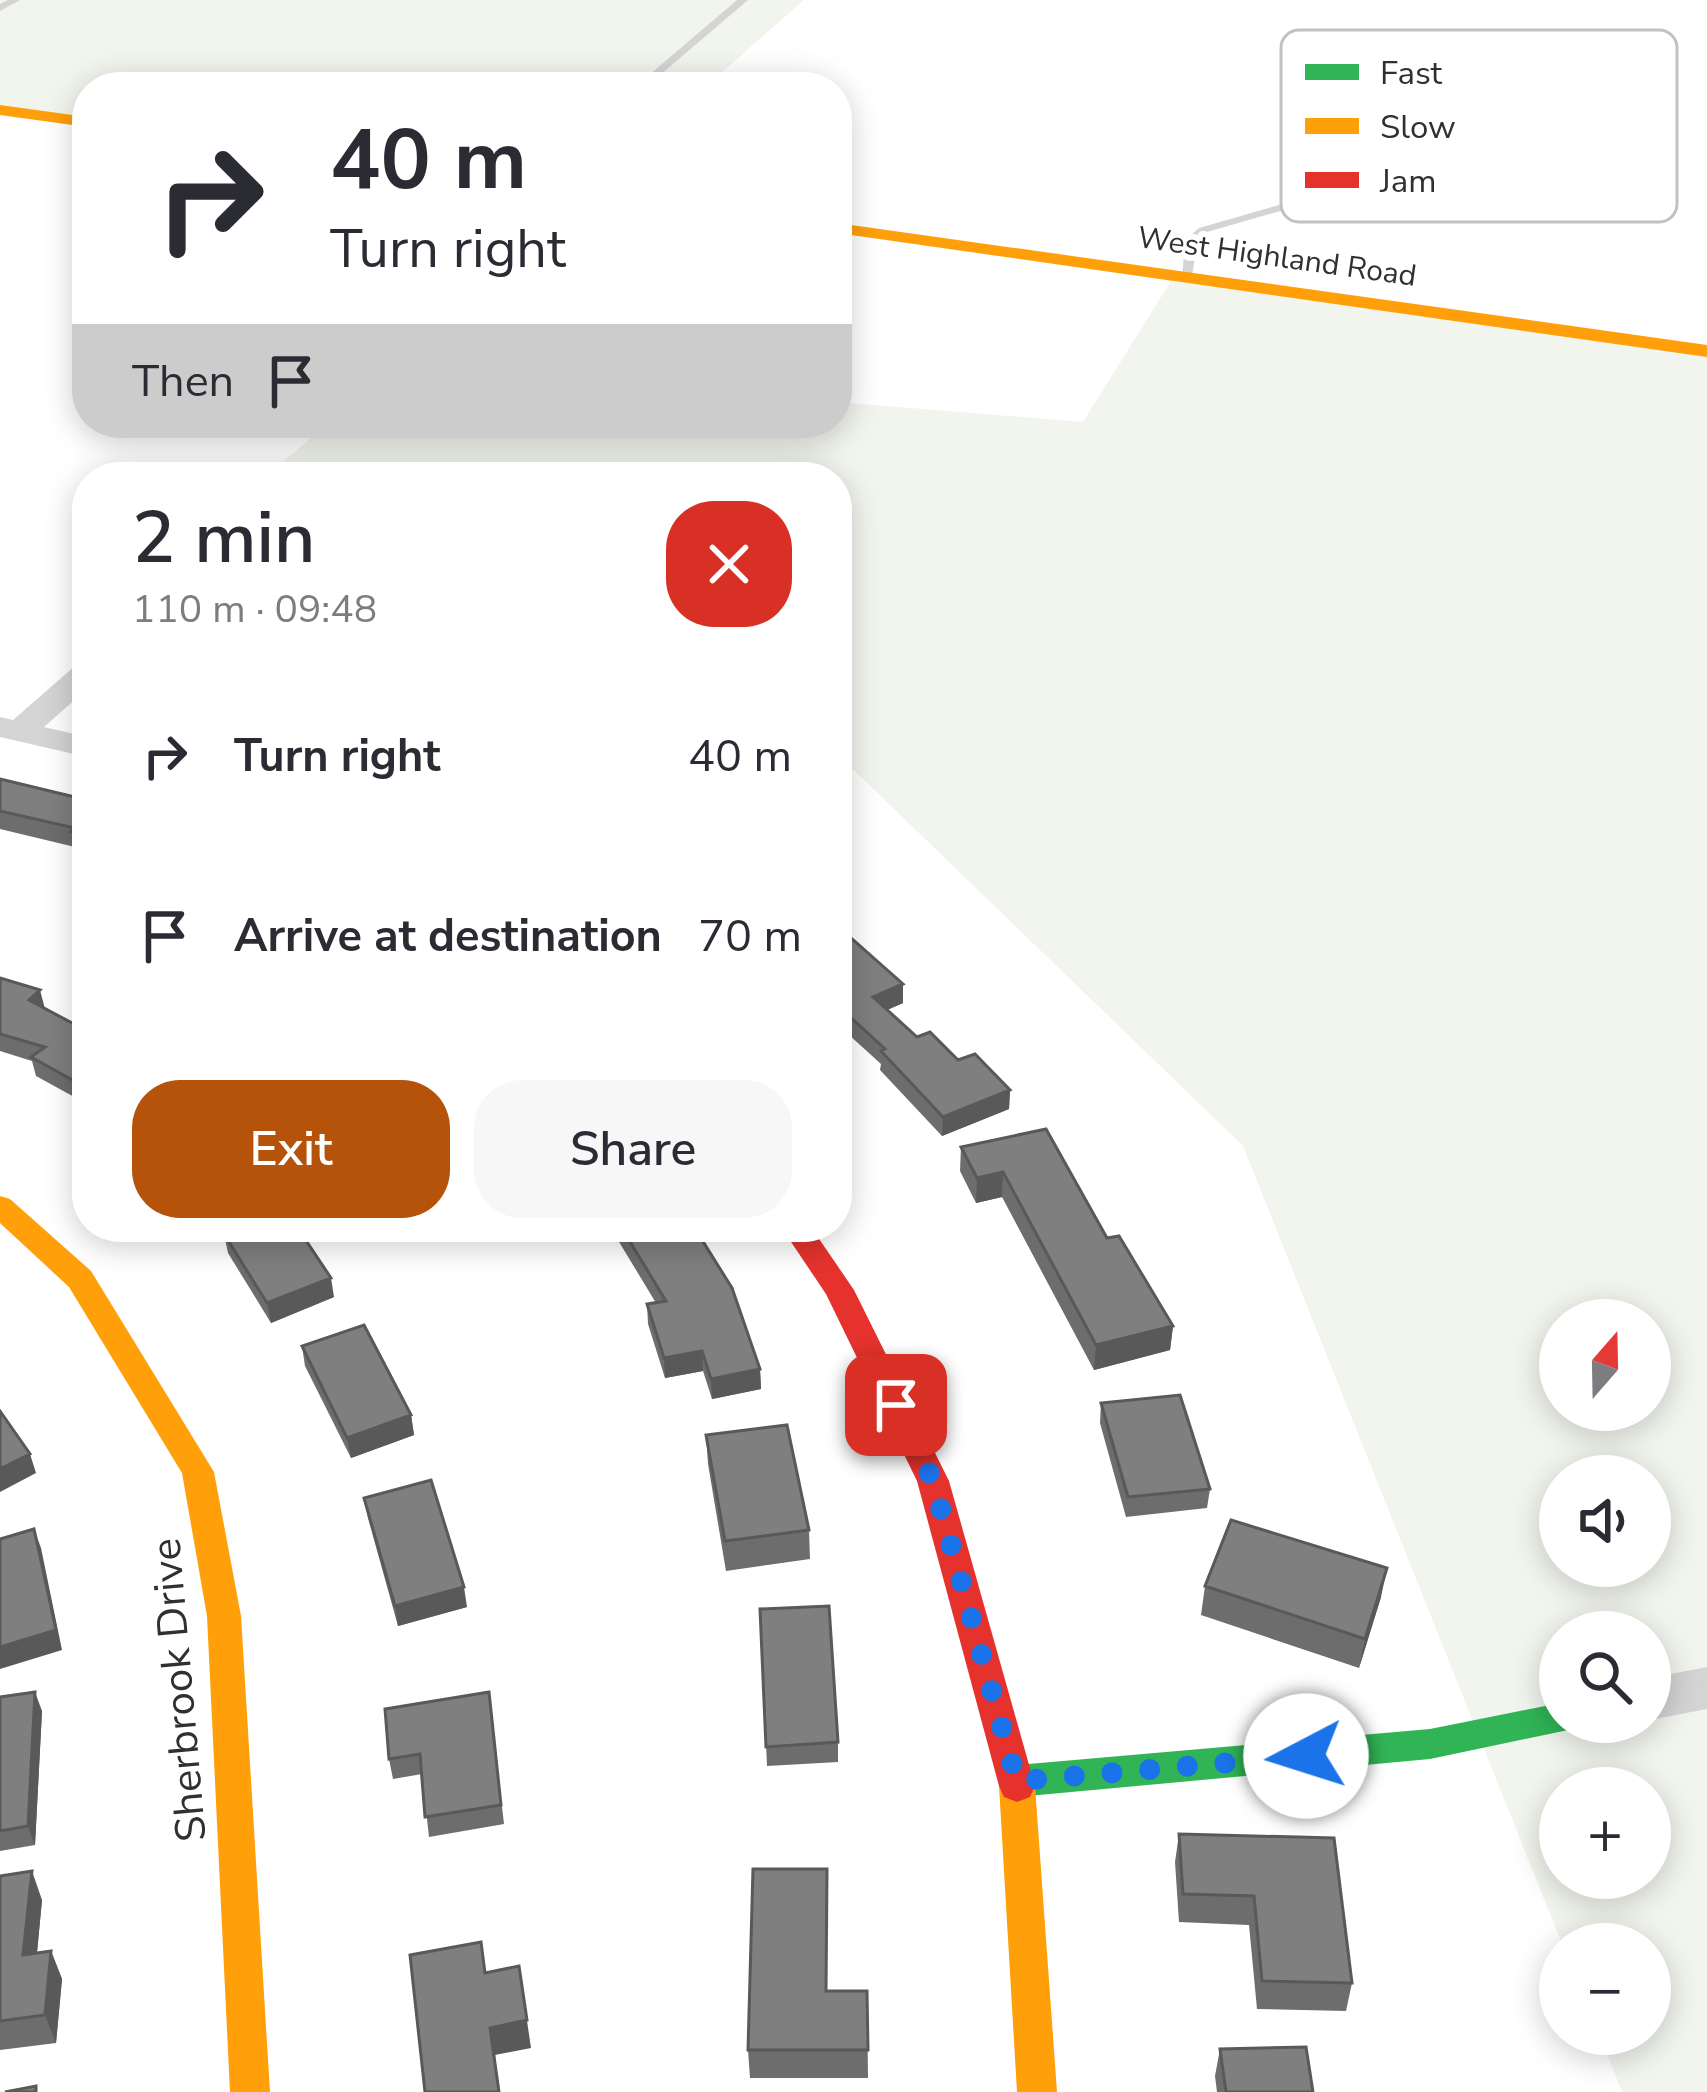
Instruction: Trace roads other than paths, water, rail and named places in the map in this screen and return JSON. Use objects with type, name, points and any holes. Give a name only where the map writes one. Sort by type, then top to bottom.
[{"type":"street","points":[[0,110],[72,120]]},
{"type":"street","name":"West Highland Road","points":[[852,230],[1707,351]]},
{"type":"street","points":[[10,729],[72,683]]},
{"type":"street","points":[[10,729],[72,743]]},
{"type":"street","name":"Sherbrook Drive","points":[[0,1205],[80,1279],[198,1472],[224,1616],[250,2092]]},
{"type":"street","points":[[806,1242],[838,1290],[933,1481],[1017,1781],[1037,2092]]},
{"type":"street","points":[[1671,1696],[1707,1688]]},
{"type":"street","points":[[1017,1781],[1430,1744],[1539,1722]]},
{"type":"lane","points":[[0,8],[15,0]]},
{"type":"lane","points":[[658,72],[743,0]]},
{"type":"lane","points":[[1186,277],[1191,240],[1203,230],[1281,208]]}]
